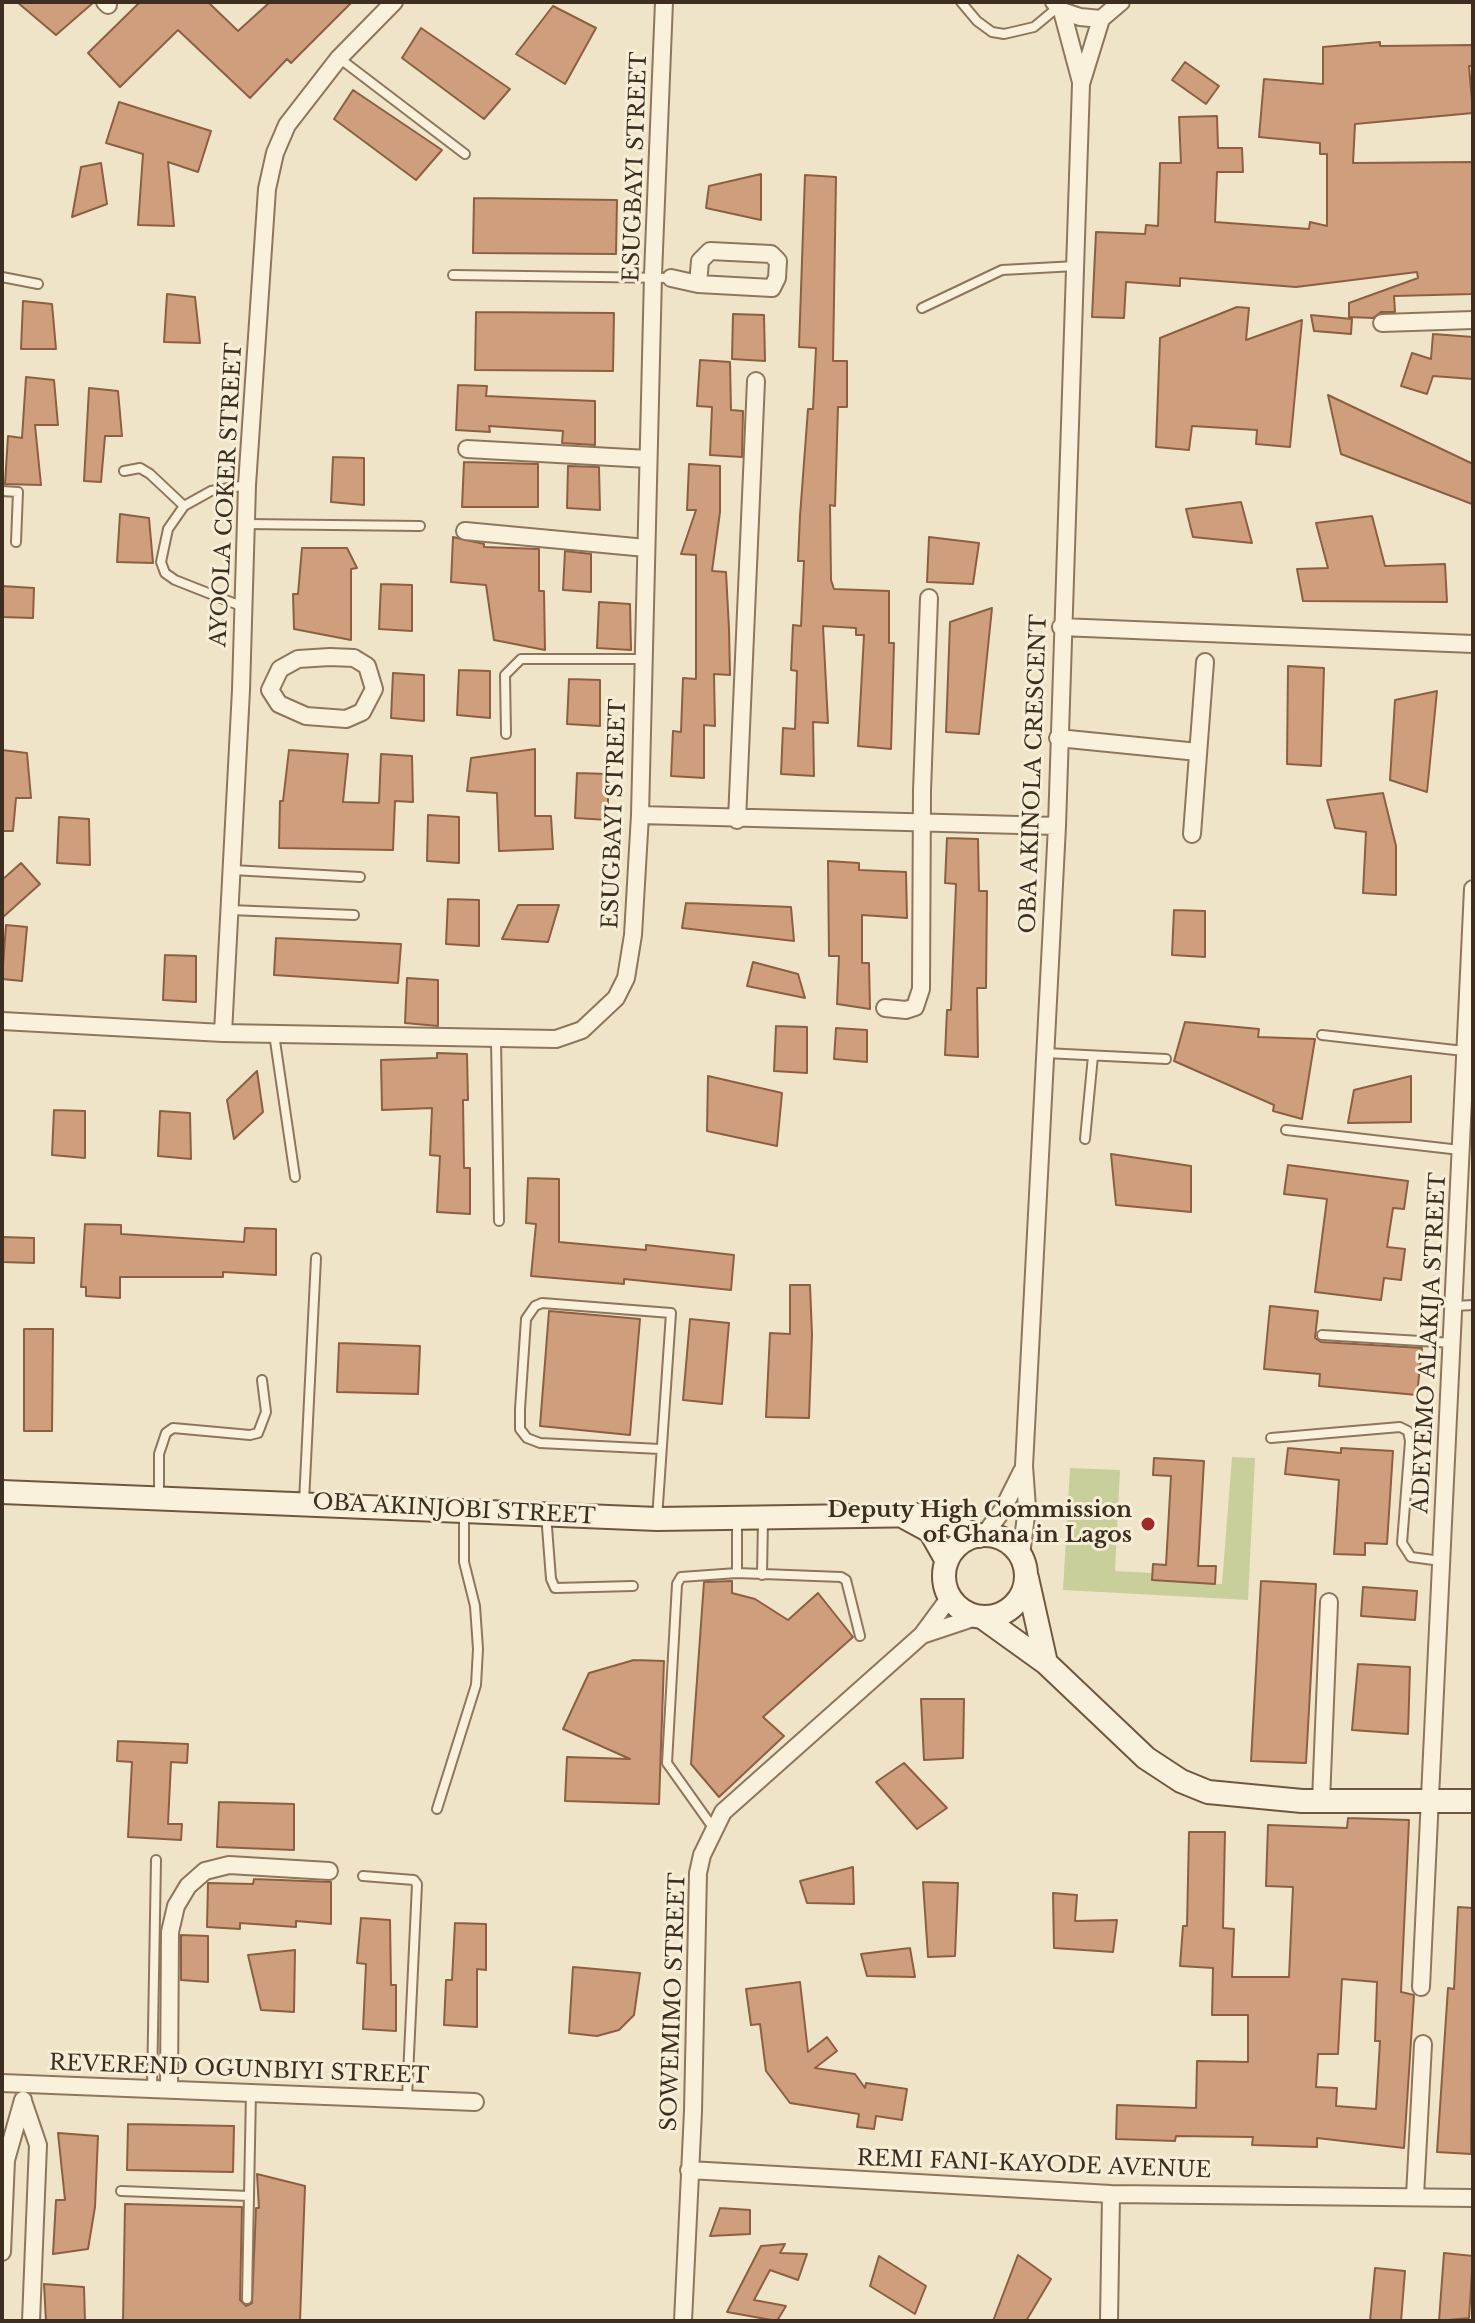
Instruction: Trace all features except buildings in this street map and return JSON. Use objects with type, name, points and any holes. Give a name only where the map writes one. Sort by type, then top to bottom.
[{"type":"street","name":"AYOOLA COKER STREET","points":[[223,1033],[241,690],[241,606],[247,485],[267,189],[275,153],[287,125],[339,58],[394,2]]},
{"type":"street","name":"ESUGBAYI STREET","points":[[2,1021],[223,1033],[556,1039],[582,1030],[616,998],[626,978],[633,935],[640,815],[653,275],[664,2]]},
{"type":"street","points":[[1081,84],[1101,19],[1122,2]]},
{"type":"street","points":[[1058,6],[1101,19]]},
{"type":"street","points":[[1058,6],[1081,84]]},
{"type":"street","name":"OBA AKINOLA CRESCENT","points":[[1023,1565],[1027,1508],[1024,1466],[1057,826],[1061,627],[1077,266],[1081,84]]},
{"type":"street","points":[[671,278],[698,284],[772,288],[777,278],[778,261],[771,254],[710,251],[700,261],[698,284]]},
{"type":"street","points":[[1382,323],[1473,320]]},
{"type":"street","points":[[737,820],[756,381]]},
{"type":"street","points":[[467,449],[648,459]]},
{"type":"street","points":[[465,531],[646,548]]},
{"type":"street","points":[[885,1008],[906,1010],[915,1007],[921,989],[929,598]]},
{"type":"street","points":[[1061,627],[1473,644]]},
{"type":"street","points":[[241,690],[270,690],[288,711],[306,716],[346,719],[362,712],[374,689],[367,666],[354,658],[330,657],[298,659],[280,669],[270,690]]},
{"type":"street","points":[[1192,834],[1205,662]]},
{"type":"street","points":[[1058,738],[1198,752]]},
{"type":"street","points":[[640,815],[737,820],[1057,826]]},
{"type":"street","name":"ADEYEMO ALAKIJA STREET","points":[[1421,1987],[1455,1306],[1464,1051],[1470,1009],[1473,889]]},
{"type":"street","name":"OBA AKINOLA CRESCENT","points":[[981,1535],[1002,1511],[1024,1466]]},
{"type":"street","name":"OBA AKINJOBI STREET","points":[[2,1492],[657,1519],[941,1518],[981,1535]]},
{"type":"street","points":[[905,1518],[930,1531],[947,1561]]},
{"type":"street","points":[[1046,1663],[1023,1565],[1006,1541],[981,1535],[955,1549],[944,1573],[950,1597],[958,1607],[979,1617],[1046,1663],[1122,1737],[1181,1781],[1231,1797],[1321,1801],[1473,1801]]},
{"type":"street","points":[[979,1617],[1010,1609],[1024,1588],[1023,1565]]},
{"type":"street","name":"SOWEMIMO STREET","points":[[683,2321],[698,1873],[714,1829],[723,1812],[922,1635],[950,1597]]},
{"type":"street","points":[[1321,1801],[1329,1602]]},
{"type":"street","name":"SOWEMIMO STREET","points":[[922,1635],[979,1617]]},
{"type":"street","points":[[161,2088],[170,1932],[176,1906],[188,1886],[205,1871],[229,1865],[329,1871]]},
{"type":"street","points":[[1415,2196],[1423,2044]]},
{"type":"street","name":"REVEREND OGUNBIYI STREET","points":[[2,2083],[475,2102]]},
{"type":"street","points":[[2,2252],[6,2160],[23,2101],[23,2083]]},
{"type":"street","points":[[23,2101],[38,2145],[31,2321]]},
{"type":"street","name":"REMI FANI-KAYODE AVENUE","points":[[689,2170],[1111,2194],[1473,2198]]},
{"type":"street","points":[[1109,2321],[1111,2194]]},
{"type":"lane","points":[[961,2],[977,21],[992,32],[1004,34],[1034,27],[1058,6]]},
{"type":"lane","points":[[339,58],[465,154]]},
{"type":"lane","points":[[922,308],[1002,270],[1077,266]]},
{"type":"lane","points":[[453,275],[653,275],[671,278]]},
{"type":"lane","points":[[2,277],[38,284]]},
{"type":"lane","points":[[124,471],[140,468],[184,506]]},
{"type":"lane","points":[[241,606],[165,573],[161,562],[162,544],[174,518],[184,506],[211,491],[247,485]]},
{"type":"lane","points":[[2,491],[18,492],[16,542]]},
{"type":"lane","points":[[245,524],[420,526]]},
{"type":"lane","points":[[506,734],[505,675],[521,659],[644,659]]},
{"type":"lane","points":[[232,870],[360,877]]},
{"type":"lane","points":[[230,910],[354,915]]},
{"type":"lane","points":[[274,1034],[295,1177]]},
{"type":"lane","points":[[1322,1035],[1464,1051]]},
{"type":"lane","points":[[496,1038],[499,1221]]},
{"type":"lane","points":[[1044,1053],[1166,1059]]},
{"type":"lane","points":[[1085,1139],[1093,1056]]},
{"type":"lane","points":[[1286,1130],[1461,1150]]},
{"type":"lane","points":[[304,1503],[316,1258]]},
{"type":"lane","points":[[657,1519],[671,1313],[542,1303],[535,1306],[526,1319],[520,1409],[520,1429],[527,1438],[540,1443],[660,1449]]},
{"type":"lane","points":[[1455,1306],[1473,1305]]},
{"type":"lane","points":[[1322,1335],[1453,1343]]},
{"type":"lane","points":[[159,1498],[159,1454],[166,1433],[173,1428],[250,1435],[258,1433],[266,1412],[262,1380]]},
{"type":"lane","points":[[1271,1438],[1400,1427],[1408,1431],[1410,1441],[1402,1543],[1411,1557],[1442,1561]]},
{"type":"lane","points":[[437,1809],[476,1685],[478,1649],[475,1606],[464,1562],[464,1509]]},
{"type":"lane","points":[[546,1514],[551,1579],[555,1588],[633,1586]]},
{"type":"lane","points":[[737,1519],[737,1573]]},
{"type":"lane","points":[[762,1575],[763,1520]]},
{"type":"lane","points":[[714,1829],[667,1763],[677,1584],[681,1577],[689,1574],[737,1573],[841,1577],[846,1580],[860,1636]]},
{"type":"lane","points":[[156,1860],[161,2088]]},
{"type":"lane","points":[[363,1876],[414,1880],[417,1884],[407,2097]]},
{"type":"lane","points":[[247,2299],[251,2091]]},
{"type":"lane","points":[[121,2191],[249,2196]]},
{"type":"green space","points":[[1232,1457],[1255,1458],[1248,1600],[1063,1590],[1070,1468],[1120,1470],[1115,1571],[1152,1573],[1152,1580],[1222,1584]]},
{"type":"place","name":"Deputy High Commission of Ghana in Lagos","points":[[1148,1524]]}]
